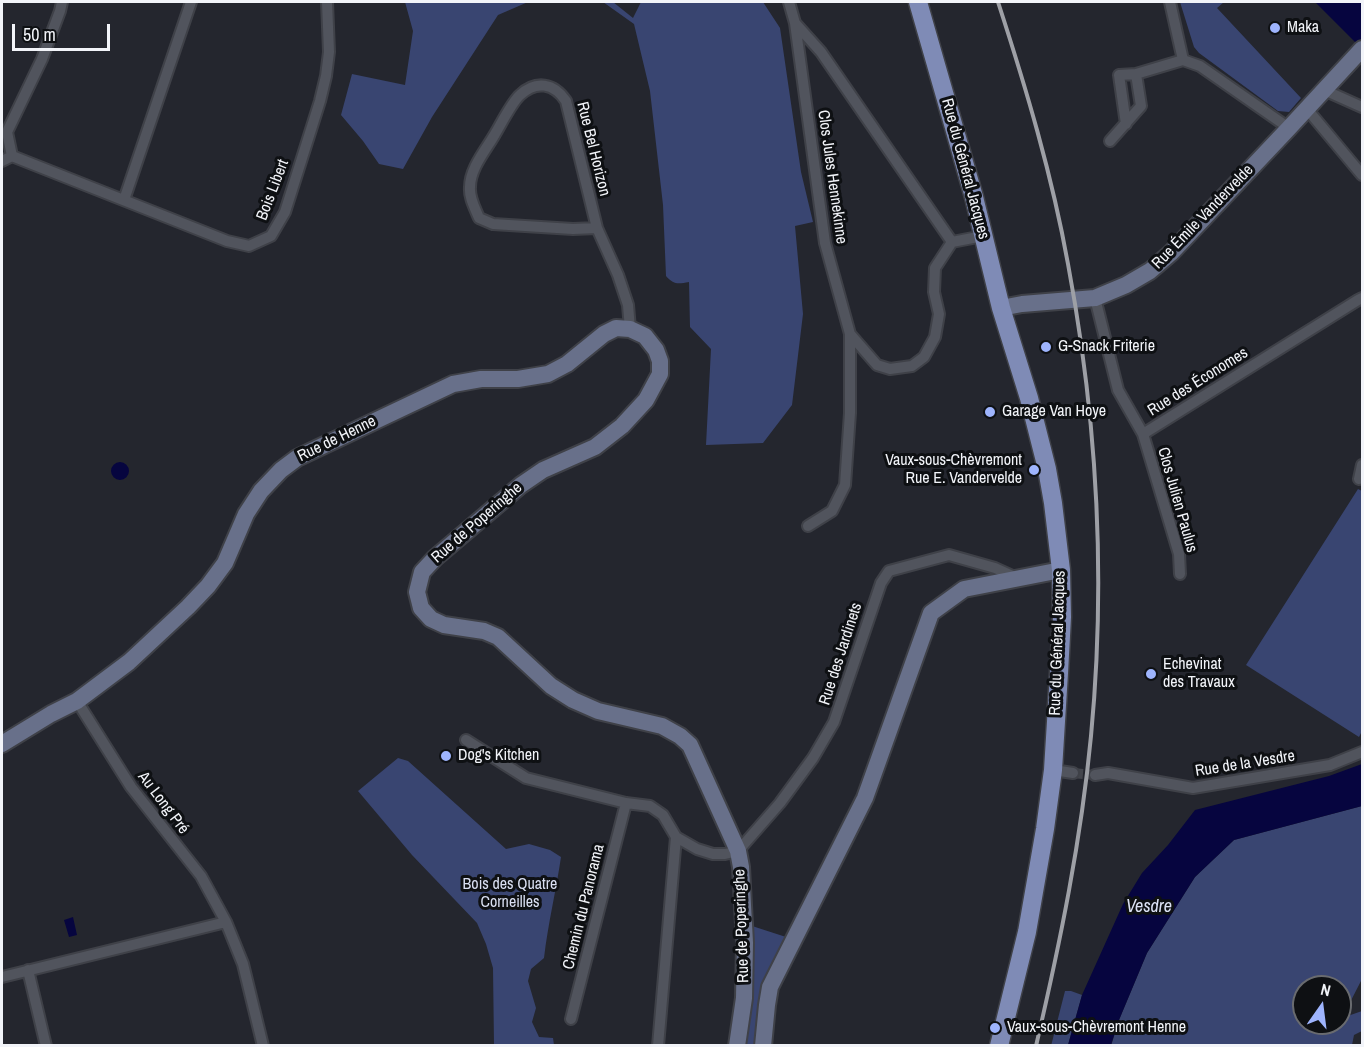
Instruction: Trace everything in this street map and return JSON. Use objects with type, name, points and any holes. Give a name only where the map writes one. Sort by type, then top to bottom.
[{"type":"main road","name":"Rue du Général Jacques","points":[[918,2],[1047,469],[1061,570],[1062,628],[1053,770],[1027,932],[999,1046]]},
{"type":"street","points":[[2,161],[12,156],[7,132],[42,59],[62,2]]},
{"type":"street","points":[[124,200],[190,2]]},
{"type":"street","name":"Bois Libert","points":[[12,156],[227,241],[249,246],[271,236],[285,212],[320,101],[329,52],[327,2]]},
{"type":"street","name":"Clos Jules Hennekinne","points":[[789,2],[795,23],[825,243],[850,334],[850,413],[845,485],[832,511],[808,526]]},
{"type":"street","points":[[1170,2],[1183,60]]},
{"type":"street","name":"Clos Jules Hennekinne","points":[[795,23],[821,52],[952,242],[935,268],[934,292],[939,314],[935,337],[924,357],[912,366],[890,369],[877,365],[850,334]]},
{"type":"street","name":"Rue Émile Vandervelde","points":[[1001,308],[1095,298],[1126,285],[1150,271],[1171,253],[1359,52]]},
{"type":"street","points":[[1126,124],[1119,75],[1136,74],[1183,60],[1200,66],[1290,128]]},
{"type":"street","points":[[1110,141],[1141,106],[1136,74]]},
{"type":"street","name":"Rue Bel Horizon","points":[[597,228],[573,229],[493,224],[480,218],[472,200],[470,188],[472,172],[519,96],[534,86],[549,86],[560,91],[566,101],[597,228],[618,275],[628,305],[630,329]]},
{"type":"street","points":[[1324,90],[1362,107]]},
{"type":"street","points":[[1307,109],[1362,175]]},
{"type":"street","points":[[952,242],[983,236]]},
{"type":"street","name":"Rue des Économes","points":[[1095,298],[1118,390],[1143,434],[1362,298]]},
{"type":"street","name":"Rue de Henne","points":[[2,744],[77,701],[129,662],[188,607],[225,563],[246,514],[261,491],[280,470],[297,458],[453,384],[481,379],[518,379],[548,374],[567,364],[604,334],[616,328],[630,329]]},
{"type":"street","name":"Rue de Poperinghe","points":[[630,329],[645,336],[656,350],[660,361],[660,374],[646,400],[621,426],[595,447],[543,470],[521,484],[435,558],[422,572],[417,592],[421,608],[431,619],[444,625],[484,632],[498,637],[551,686],[573,700],[598,711],[662,726],[680,736],[690,745],[738,851],[741,867],[745,943],[744,998],[737,1046]]},
{"type":"street","name":"Clos Julien Paulus","points":[[1143,434],[1179,554],[1180,574]]},
{"type":"street","points":[[1359,479],[1362,465]]},
{"type":"street","name":"Rue des Jardinets","points":[[738,851],[780,802],[813,758],[834,722],[880,584],[889,571],[949,555],[995,568],[1017,578]]},
{"type":"street","name":"Rue de Poperinghe","points":[[763,1046],[770,987],[865,798],[931,613],[964,589],[1061,570]]},
{"type":"street","name":"Au Long Pré","points":[[77,701],[131,787],[201,876],[226,922],[243,964],[263,1046]]},
{"type":"street","points":[[466,740],[526,778],[626,803],[650,806],[663,815],[676,837],[697,849],[713,854],[738,851]]},
{"type":"street","name":"Rue de la Vesdre","points":[[1095,775],[1108,773],[1193,789],[1330,765],[1362,752]]},
{"type":"street","points":[[1053,770],[1073,773]]},
{"type":"street","name":"Chemin du Panorama","points":[[571,1019],[626,803]]},
{"type":"street","points":[[658,1046],[676,837]]},
{"type":"street","points":[[2,977],[226,922]]},
{"type":"street","points":[[28,970],[46,1046]]},
{"type":"green space","points":[[405,2],[528,2],[498,15],[432,117],[403,169],[379,164],[341,115],[352,74],[405,85],[413,31]]},
{"type":"green space","points":[[603,2],[613,2],[633,18],[641,2],[763,2],[780,28],[801,172],[813,222],[795,226],[803,314],[792,405],[763,443],[706,445],[711,349],[690,327],[689,282],[676,283],[666,276],[663,205],[650,91],[634,24]]},
{"type":"green space","points":[[1180,2],[1224,2],[1217,8],[1301,98],[1289,112],[1278,111],[1199,53],[1194,47]]},
{"type":"green space","points":[[1358,489],[1362,491],[1362,731],[1359,737],[1246,665]]},
{"type":"green space","name":"Bois des Quatre Corneilles","points":[[398,758],[408,761],[506,849],[529,844],[550,850],[561,857],[544,958],[531,969],[528,981],[536,1008],[532,1022],[539,1037],[553,1038],[554,1045],[494,1045],[493,968],[477,923],[412,855],[358,791]]},
{"type":"green space","points":[[1362,806],[1362,979],[1352,998],[1352,975],[1292,975],[1292,1035],[1352,1035],[1352,1014],[1362,1011],[1362,1031],[1354,1035],[1352,1045],[1111,1046],[1119,1020],[1147,953],[1195,877],[1234,840]]},
{"type":"green space","points":[[749,925],[786,937],[765,982],[756,1045],[746,1045],[749,1018]]},
{"type":"green space","points":[[1065,991],[1082,995],[1068,1045],[1051,1046]]},
{"type":"water","points":[[1315,2],[1362,2],[1362,49]]},
{"type":"water","points":[[120,462],[126,465],[129,471],[126,477],[120,480],[114,477],[111,471],[114,465]]},
{"type":"water","name":"Vesdre","points":[[1362,764],[1362,806],[1234,840],[1195,877],[1147,953],[1111,1045],[1068,1045],[1082,995],[1123,904],[1142,873],[1168,845],[1195,810],[1329,776]]},
{"type":"water","points":[[73,917],[77,935],[69,937],[64,920]]},
{"type":"tunnel","points":[[1073,773],[1095,775]]},
{"type":"railway","points":[[998,2],[1038,132],[1062,231],[1086,381],[1096,499],[1098,618],[1096,677],[1087,775],[1069,892],[1036,1046]]},
{"type":"place","name":"Maka","points":[[1275,28]]},
{"type":"place","name":"G-Snack Friterie","points":[[1046,347]]},
{"type":"place","name":"Garage Van Hoye","points":[[990,412]]},
{"type":"place","name":"Vaux-sous-Chèvremont Rue E. Vandervelde","points":[[1034,470]]},
{"type":"place","name":"Echevinat des Travaux","points":[[1151,674]]},
{"type":"place","name":"Dog's Kitchen","points":[[446,756]]},
{"type":"place","name":"Vaux-sous-Chèvremont Henne","points":[[995,1028]]}]
